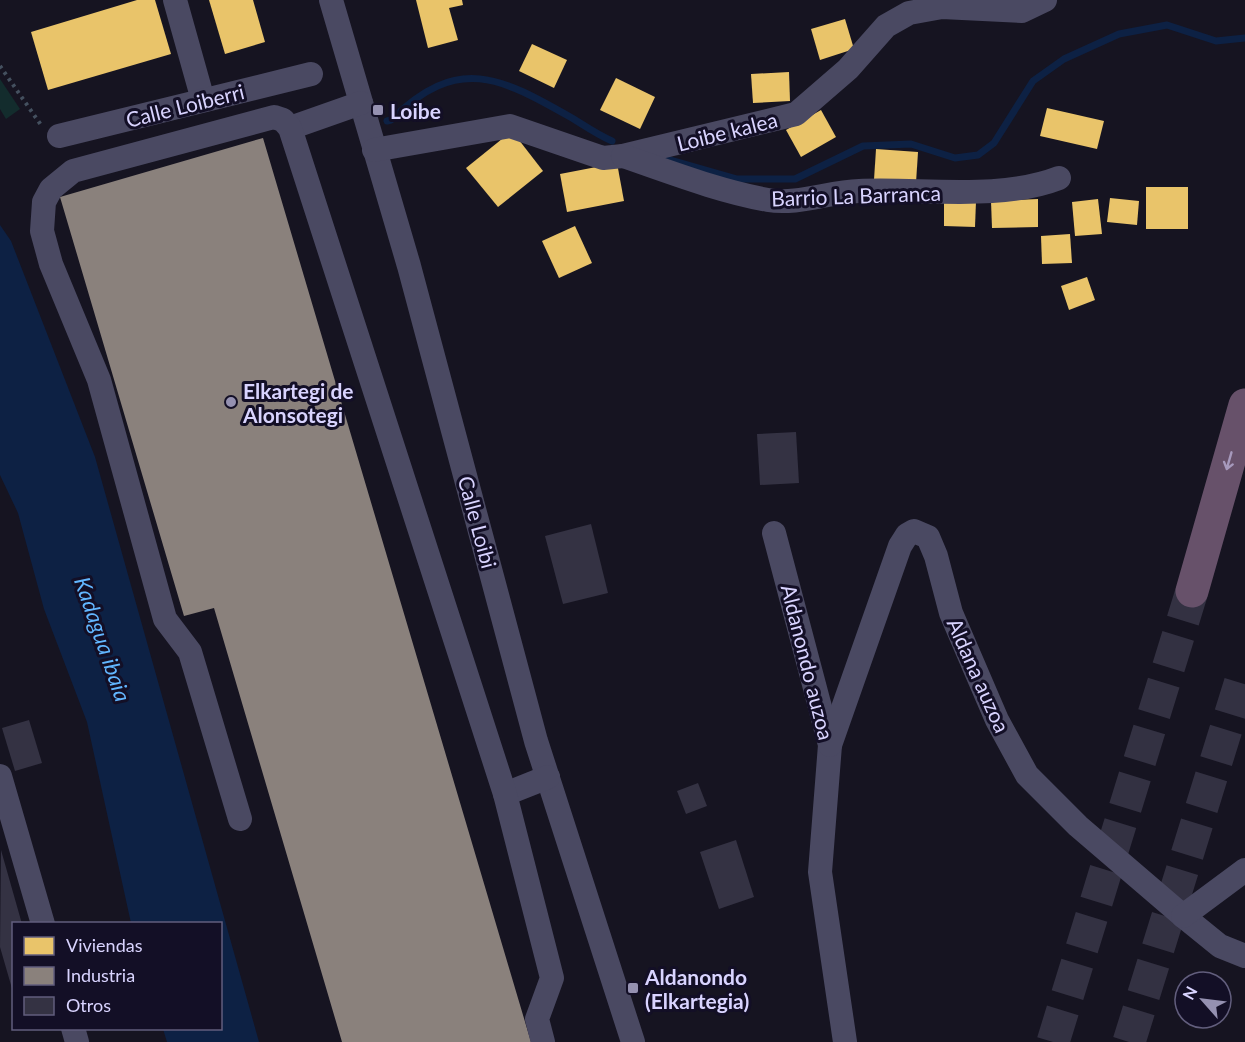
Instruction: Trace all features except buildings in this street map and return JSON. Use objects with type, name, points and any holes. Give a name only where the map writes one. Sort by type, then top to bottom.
[{"type":"highway","points":[[1192,591],[1245,405]]},
{"type":"street","points":[[175,0],[203,100]]},
{"type":"street","name":"Calle Loibi","points":[[331,0],[409,266],[548,777],[633,1042]]},
{"type":"street","name":"Loibe kalea","points":[[374,150],[510,126],[603,158],[623,156],[796,114],[848,69],[886,26],[909,13],[942,7],[1022,11],[1045,0]]},
{"type":"street","name":"Calle Loiberri","points":[[59,136],[311,74]]},
{"type":"street","points":[[290,128],[360,103]]},
{"type":"street","points":[[240,819],[190,652],[165,619],[99,380],[51,264],[42,231],[42,216],[51,189],[73,171],[268,117],[279,118],[290,128],[505,794],[552,978],[537,1019],[543,1042]]},
{"type":"street","name":"Barrio La Barranca","points":[[623,156],[697,181],[770,201],[857,191],[985,192],[1059,178]]},
{"type":"street","name":"Aldana auzoa","points":[[831,745],[900,546],[907,535],[914,531],[922,533],[928,537],[936,556],[951,613],[997,720],[1027,775],[1078,826],[1183,916],[1220,946],[1245,956]]},
{"type":"street","name":"Aldanondo auzoa","points":[[774,533],[831,745],[820,872],[845,1042]]},
{"type":"street","points":[[0,776],[42,922]]},
{"type":"street","points":[[505,794],[548,777]]},
{"type":"street","points":[[1183,916],[1245,870]]},
{"type":"path","points":[[0,66],[39,124],[59,136]]},
{"type":"green space","points":[[0,79],[20,109],[6,119],[0,109]]},
{"type":"water","name":"Kadagua ibaia","points":[[0,225],[11,241],[95,457],[259,1042],[167,1042],[163,1030],[222,1030],[222,922],[131,922],[87,722],[44,609],[18,513],[0,475]]},
{"type":"waterway","points":[[667,159],[737,179],[795,179],[863,146],[911,144],[955,158],[978,155],[994,143],[1033,81],[1064,59],[1119,34],[1167,25],[1216,41],[1245,38]]},
{"type":"waterway","points":[[387,121],[415,99],[437,86],[459,80],[480,79],[501,83],[523,92],[612,141]]},
{"type":"tunnel","points":[[1053,1042],[1192,591]]},
{"type":"tunnel","points":[[1129,1042],[1245,668]]},
{"type":"place","name":"Loibe","points":[[378,110]]},
{"type":"place","name":"Elkartegi de Alonsotegi","points":[[231,402]]},
{"type":"place","name":"Aldanondo (Elkartegia)","points":[[633,988]]}]
